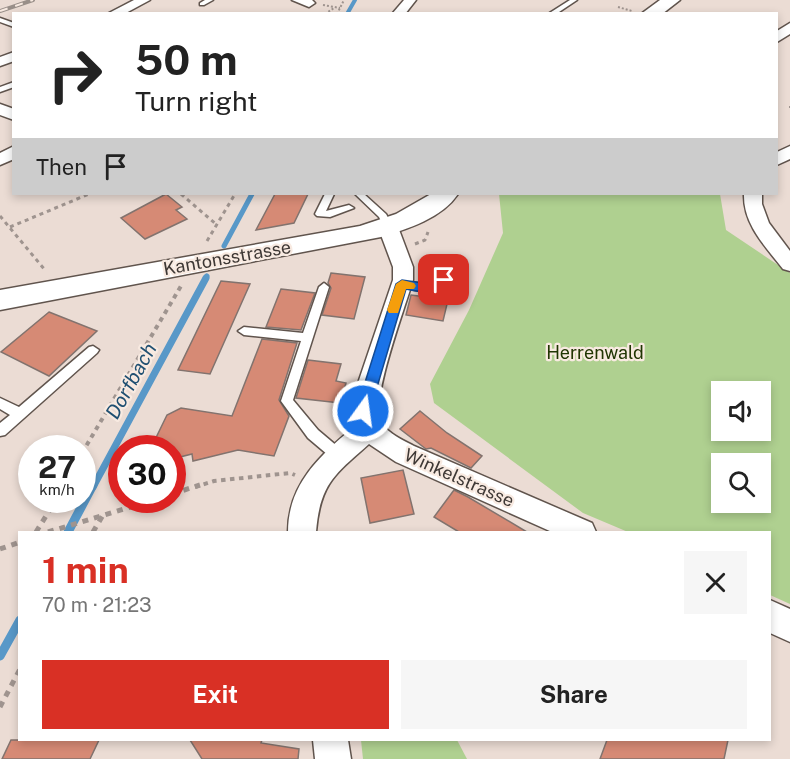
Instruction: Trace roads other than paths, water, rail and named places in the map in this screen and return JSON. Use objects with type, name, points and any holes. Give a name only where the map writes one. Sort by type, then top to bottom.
[{"type":"main road","points":[[653,12],[668,0]]},
{"type":"main road","name":"Kantonsstrasse","points":[[0,300],[388,227],[416,215],[445,195]]},
{"type":"street","points":[[117,12],[144,0]]},
{"type":"street","points":[[400,12],[410,0]]},
{"type":"street","points":[[778,37],[790,27]]},
{"type":"street","points":[[753,195],[753,204],[765,233],[790,264]]},
{"type":"street","points":[[302,531],[304,501],[315,481],[322,471],[369,429],[363,411],[366,395],[402,284],[404,267],[388,227]]},
{"type":"street","points":[[765,233],[790,239]]},
{"type":"street","name":"Winkelstrasse","points":[[369,429],[385,443],[405,454],[580,531]]},
{"type":"street","points":[[771,616],[790,626]]},
{"type":"street","points":[[331,741],[333,759]]},
{"type":"lane","points":[[202,4],[210,0]]},
{"type":"lane","points":[[554,12],[574,0]]},
{"type":"lane","points":[[329,195],[320,214],[330,214],[349,208]]},
{"type":"lane","points":[[360,195],[383,216],[388,227]]},
{"type":"lane","points":[[402,284],[425,289],[433,288],[444,280],[446,274]]},
{"type":"lane","points":[[324,287],[286,401],[313,434],[339,456]]},
{"type":"lane","points":[[244,331],[307,338]]},
{"type":"lane","points":[[0,431],[93,350]]},
{"type":"lane","points":[[0,403],[20,414]]},
{"type":"waterway","name":"Dorfbach","points":[[348,12],[355,0]]},
{"type":"waterway","name":"Dorfbach","points":[[224,246],[251,195]]},
{"type":"waterway","name":"Dorfbach","points":[[96,481],[206,278]]},
{"type":"waterway","name":"Dorfbach","points":[[69,531],[78,513]]},
{"type":"waterway","name":"Dorfbach","points":[[0,656],[18,624]]},
{"type":"railway","points":[[0,11],[33,0]]},
{"type":"park label","name":"Herrenwald","points":[[595,353]]}]
